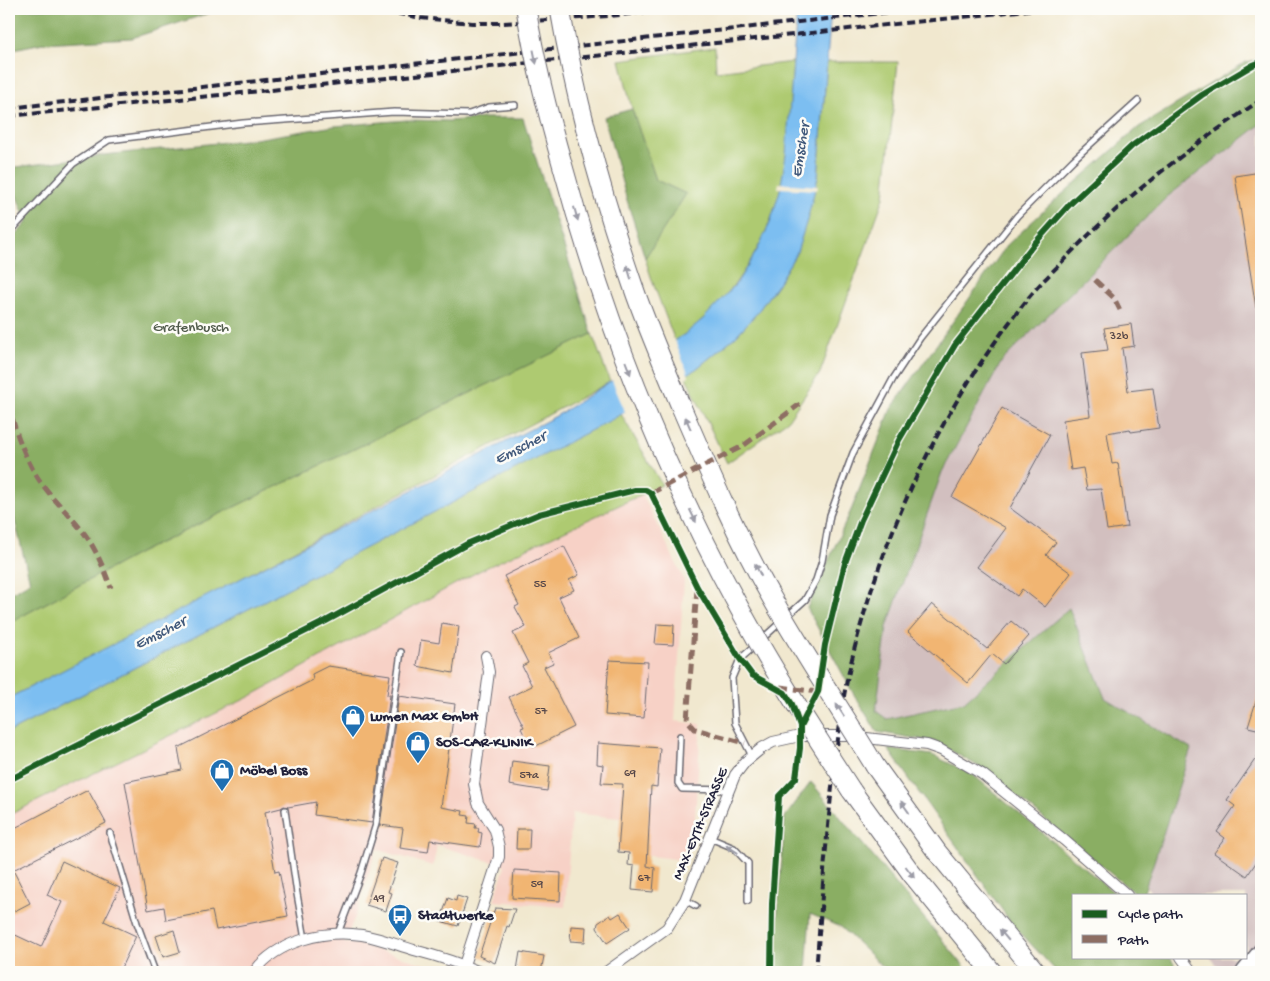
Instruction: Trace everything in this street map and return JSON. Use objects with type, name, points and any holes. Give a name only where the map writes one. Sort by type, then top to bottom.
[{"type":"highway","points":[[526,9],[541,85],[576,215],[603,300],[638,393],[676,482],[718,568],[760,645],[800,711],[851,790],[912,874],[992,972]]},
{"type":"highway","points":[[560,9],[584,120],[633,286],[708,470],[772,598],[814,670],[875,766],[937,852],[1036,972]]},
{"type":"street","points":[[464,966],[499,857],[495,830],[478,804],[474,784],[489,672],[486,656]]},
{"type":"street","name":"MAX-EYTH-STRASSE","points":[[606,972],[667,928],[677,914],[685,900],[729,790],[745,762],[774,742],[800,736],[849,736],[918,743],[934,747],[982,774],[1064,840],[1126,894]]},
{"type":"street","points":[[254,972],[279,951],[305,940],[338,934],[364,935],[480,972]]},
{"type":"street","points":[[1244,972],[1259,957]]},
{"type":"street","points":[[1182,958],[1192,972]]},
{"type":"lane","points":[[752,756],[734,723],[732,678],[740,659],[805,600],[816,580],[822,561],[830,515],[846,469],[893,379],[941,311],[1017,216],[1072,160],[1138,101]]},
{"type":"lane","points":[[9,233],[73,164],[109,140],[242,122],[394,112],[469,114],[489,107],[515,105]]},
{"type":"lane","points":[[338,934],[356,888],[376,824],[402,652]]},
{"type":"lane","points":[[680,736],[678,783],[682,789],[729,790]]},
{"type":"lane","points":[[285,810],[305,940]]},
{"type":"lane","points":[[110,833],[137,924],[155,972]]},
{"type":"lane","points":[[709,837],[734,848],[748,863],[748,901]]},
{"type":"lane","points":[[685,900],[696,906]]},
{"type":"shaded area","points":[[1261,124],[1261,972],[1223,972],[1211,958],[1248,958],[1248,894],[1152,894],[1146,886],[1191,749],[1105,698],[1069,608],[964,702],[887,719],[876,711],[887,627],[942,472],[1002,361],[1167,197]]},
{"type":"shaded area","points":[[642,494],[684,579],[675,721],[701,724],[694,834],[683,860],[618,852],[620,818],[572,813],[565,907],[494,901],[505,866],[437,845],[433,866],[376,849],[355,917],[344,943],[359,944],[450,972],[9,972],[9,815],[239,702],[479,571]]},
{"type":"green space","points":[[9,9],[222,9],[132,38],[43,43],[9,50]]},
{"type":"green space","points":[[715,47],[716,71],[793,62],[786,160],[780,191],[773,213],[754,255],[727,294],[711,312],[675,341],[645,258],[686,194],[656,180],[632,109],[620,60]]},
{"type":"green space","points":[[1261,59],[1261,124],[1167,197],[1002,361],[942,472],[887,627],[876,711],[887,719],[964,702],[1069,608],[1105,698],[1191,749],[1143,894],[1136,894],[983,769],[936,742],[877,732],[853,693],[807,608],[852,508],[891,409],[1007,245],[1139,127],[1246,62]]},
{"type":"green space","points":[[827,62],[898,62],[884,197],[820,373],[788,420],[727,463],[685,375],[696,369],[735,337],[756,314],[777,285],[797,252],[818,177]]},
{"type":"green space","points":[[632,109],[656,180],[686,194],[645,258],[604,117]]},
{"type":"green space","name":"Grafenbusch","points":[[485,118],[523,118],[592,334],[139,553],[9,623],[9,594],[30,582],[9,497],[9,243],[27,222],[9,177],[9,168],[104,155],[255,139],[334,126],[407,120],[449,121]]},
{"type":"green space","points":[[592,334],[610,382],[197,602],[9,698],[9,623],[139,553]]},
{"type":"green space","points":[[621,414],[662,485],[479,571],[249,697],[9,815],[9,732]]},
{"type":"green space","points":[[888,749],[932,755],[972,774],[1116,894],[1072,894],[1072,958],[1170,958],[1180,972],[1057,972],[1012,924]]},
{"type":"green space","points":[[811,782],[969,972],[888,972],[841,927],[810,914],[806,972],[773,972],[785,817]]},
{"type":"water","name":"Emscher","points":[[797,9],[831,9],[818,177],[797,252],[777,285],[756,314],[735,337],[696,369],[613,419],[9,732],[9,698],[556,416],[685,334],[704,318],[736,284],[756,252],[770,223],[780,190],[786,155]]},
{"type":"pier","points":[[779,183],[818,186],[817,190],[778,188]]},
{"type":"pier","points":[[674,338],[689,376],[626,414],[611,378]]},
{"type":"building","points":[[1261,172],[1261,308],[1256,308],[1235,176]]},
{"type":"building","points":[[1131,324],[1134,346],[1122,348],[1128,391],[1153,388],[1159,428],[1131,432],[1130,429],[1107,433],[1112,464],[1118,463],[1127,527],[1107,530],[1101,489],[1087,490],[1083,468],[1071,470],[1063,420],[1090,416],[1082,353],[1108,350],[1104,328]]},
{"type":"building","points":[[1002,408],[1050,435],[1010,508],[1056,542],[1046,555],[1071,573],[1045,607],[1022,589],[1017,596],[977,567],[1006,528],[952,497]]},
{"type":"building","points":[[564,546],[579,575],[569,580],[574,590],[559,597],[579,638],[548,653],[553,663],[544,667],[574,727],[534,747],[530,740],[527,741],[521,728],[524,727],[509,697],[532,686],[522,666],[528,663],[513,633],[526,627],[515,607],[519,605],[504,576]]},
{"type":"building","points":[[932,604],[987,649],[1011,621],[1029,636],[1004,664],[992,654],[968,683],[908,632]]},
{"type":"building","points":[[442,623],[459,626],[453,673],[417,666],[421,640],[439,643]]},
{"type":"building","points":[[657,624],[674,625],[673,645],[655,644]]},
{"type":"building","points":[[609,660],[648,662],[644,718],[605,715]]},
{"type":"building","name":"Möbel Boss","points":[[328,666],[390,675],[387,695],[390,695],[372,823],[314,815],[316,802],[284,806],[265,812],[275,872],[279,871],[288,916],[216,930],[212,911],[166,920],[164,907],[148,910],[125,782],[182,770],[178,748],[313,680],[312,674]]},
{"type":"building","points":[[1259,692],[1261,692],[1261,730],[1248,727]]},
{"type":"building","name":"SOS-CAR-KLINIK","points":[[399,696],[455,704],[441,807],[463,811],[462,815],[469,816],[468,823],[476,824],[475,828],[479,828],[478,832],[482,833],[480,847],[430,840],[428,852],[400,848],[403,828],[380,825]]},
{"type":"building","points":[[598,743],[660,748],[657,787],[651,786],[647,866],[655,868],[653,892],[632,890],[634,866],[628,865],[629,853],[618,852],[623,784],[601,783],[603,765],[597,764]]},
{"type":"building","points":[[1261,751],[1261,855],[1247,876],[1214,853],[1225,838],[1217,832],[1235,806],[1227,800]]},
{"type":"building","points":[[512,761],[550,766],[547,791],[509,785]]},
{"type":"building","points":[[88,790],[106,823],[13,870],[30,903],[9,914],[9,831]]},
{"type":"building","points":[[517,829],[530,829],[529,849],[516,849]]},
{"type":"building","points":[[382,858],[398,863],[388,892],[392,893],[386,911],[366,905]]},
{"type":"building","points":[[62,861],[120,888],[104,921],[136,936],[119,972],[9,972],[9,932],[41,947],[62,902],[47,895]]},
{"type":"building","points":[[514,870],[561,873],[560,901],[512,898]]},
{"type":"building","points":[[457,896],[467,899],[458,926],[440,921],[448,898],[456,901]]},
{"type":"building","points":[[495,908],[515,909],[509,927],[507,926],[495,963],[479,956]]},
{"type":"building","points":[[620,913],[630,928],[607,943],[597,928],[598,923],[610,915],[612,918]]},
{"type":"building","points":[[571,926],[586,927],[585,942],[570,941]]},
{"type":"building","points":[[174,930],[180,952],[163,957],[156,936]]},
{"type":"building","points":[[520,952],[544,956],[541,972],[517,970]]},
{"type":"railway","points":[[373,9],[421,18],[472,23],[503,23],[609,16],[678,9]]},
{"type":"railway","points":[[773,13],[814,9]]},
{"type":"railway","points":[[9,108],[918,9]]},
{"type":"railway","points":[[9,116],[1037,9]]},
{"type":"railway","points":[[816,972],[830,802],[846,685],[859,632],[893,529],[940,431],[967,384],[997,339],[1047,277],[1081,242],[1129,198],[1207,137],[1261,100]]},
{"type":"marked path","points":[[1095,280],[1114,298],[1120,310]]},
{"type":"marked path","points":[[9,404],[18,436],[31,466],[49,493],[88,539],[111,588]]},
{"type":"marked path","points":[[651,493],[743,446],[800,404]]},
{"type":"marked path","points":[[697,589],[687,720],[695,729],[745,743]]},
{"type":"marked path","points":[[780,687],[818,692],[816,696]]},
{"type":"cycle path","points":[[771,972],[772,904],[779,796],[796,778],[800,748],[800,727],[818,692],[825,645],[845,563],[861,520],[899,440],[955,345],[1034,244],[1070,204],[1132,146],[1202,95],[1261,62]]},
{"type":"cycle path","points":[[9,780],[326,621],[469,543],[539,514],[635,490],[646,490],[651,493],[697,587],[740,659],[752,675],[785,693],[792,704],[800,727]]},
{"type":"place","name":"Lumen Max GmbH","points":[[353,738]]},
{"type":"place","name":"SOS-CAR-KLINIK","points":[[418,764]]},
{"type":"place","name":"Möbel Boss","points":[[222,792]]},
{"type":"place","name":"Stadtwerke","points":[[400,937]]}]
